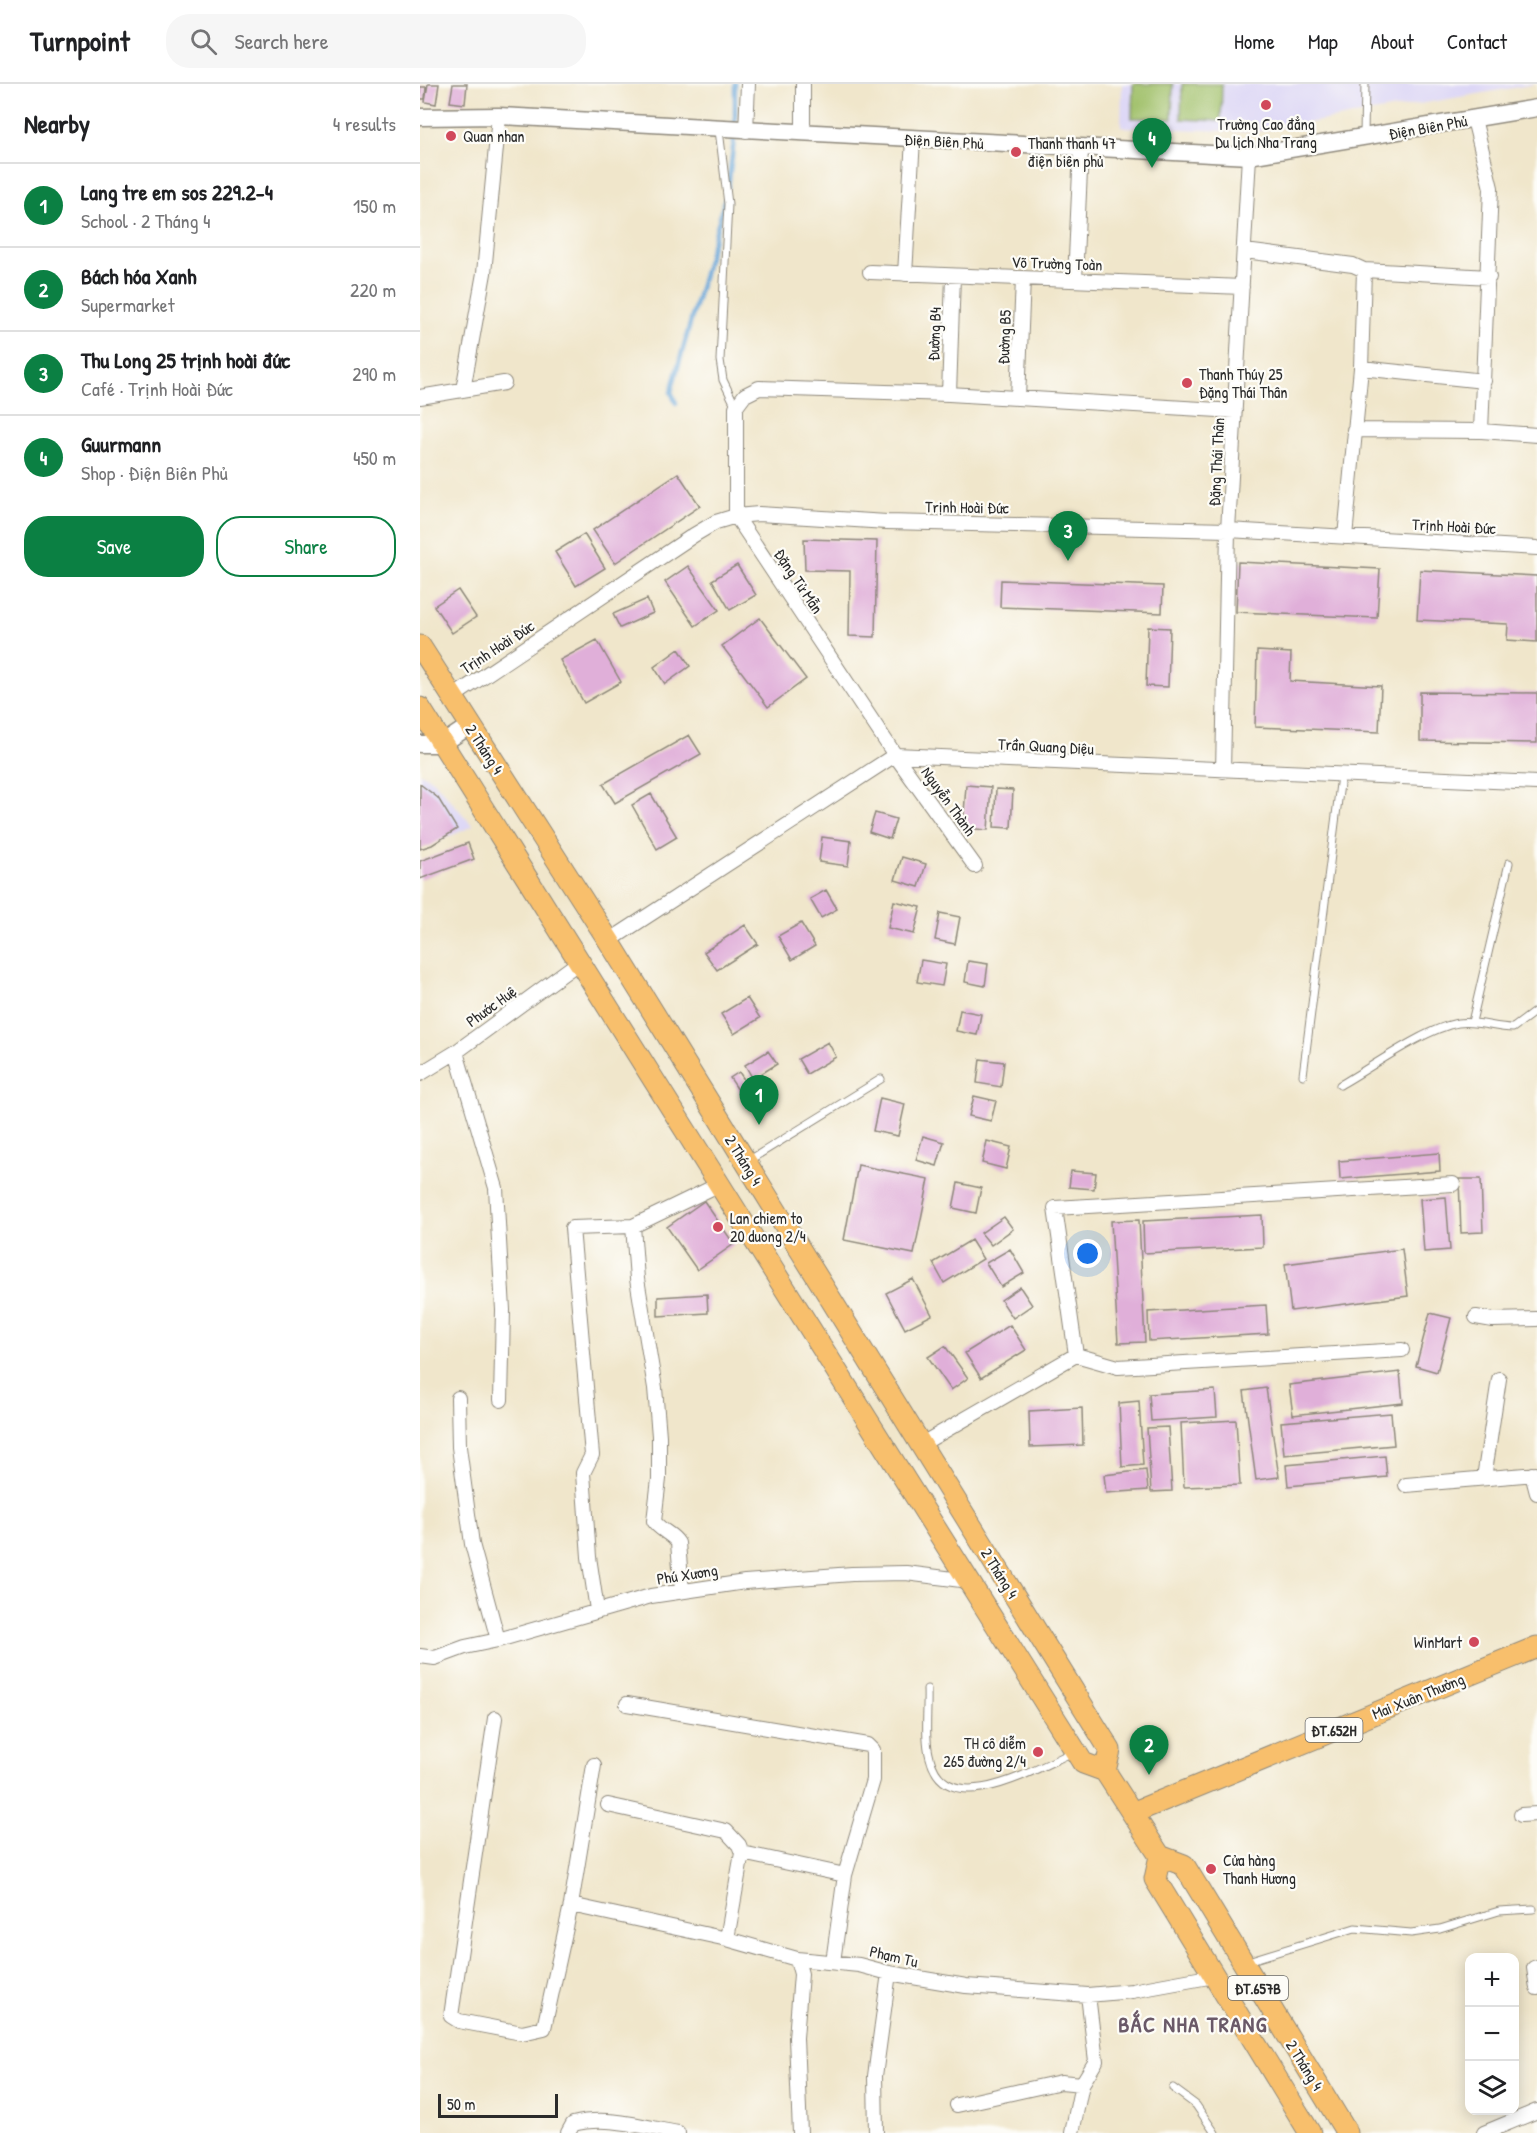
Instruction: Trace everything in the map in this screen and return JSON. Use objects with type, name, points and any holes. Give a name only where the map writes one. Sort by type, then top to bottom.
[{"type":"main road","name":"2 Tháng 4","points":[[420,646],[451,698],[609,941],[1110,1750],[1105,1771]]},
{"type":"main road","name":"2 Tháng 4","points":[[420,708],[1083,1763],[1105,1771],[1160,1856],[1184,1865],[1347,2133]]},
{"type":"main road","name":"Mai Xuân Thưởng","points":[[1132,1813],[1537,1647]]},
{"type":"main road","name":"2 Tháng 4","points":[[1160,1856],[1155,1879],[1310,2133]]},
{"type":"street","points":[[746,131],[748,84]]},
{"type":"street","points":[[803,84],[803,134]]},
{"type":"street","name":"Điện Biên Phủ","points":[[420,117],[499,116],[721,130],[1249,156],[1537,108]]},
{"type":"street","points":[[463,390],[484,273],[499,116]]},
{"type":"street","points":[[1474,119],[1491,188],[1481,431]]},
{"type":"street","points":[[905,274],[913,139]]},
{"type":"street","points":[[1075,280],[1080,149]]},
{"type":"street","name":"Đặng Thái Thân","points":[[1223,771],[1228,530],[1249,156]]},
{"type":"street","points":[[1245,251],[1353,265],[1364,270],[1489,278]]},
{"type":"street","points":[[1345,537],[1361,368],[1364,270]]},
{"type":"street","name":"Võ Trường Toàn","points":[[870,272],[1242,287]]},
{"type":"street","name":"Đường B4","points":[[949,394],[953,276]]},
{"type":"street","name":"Đường B5","points":[[1018,398],[1023,279]]},
{"type":"street","points":[[1361,368],[1484,381]]},
{"type":"street","points":[[420,397],[504,383]]},
{"type":"street","points":[[736,516],[736,407],[745,395],[759,388],[949,394],[1235,411]]},
{"type":"street","points":[[1354,430],[1481,431],[1537,435]]},
{"type":"street","name":"Trịnh Hoài Đức","points":[[451,698],[694,535],[716,522],[736,516],[759,514],[886,522],[1228,530],[1537,548]]},
{"type":"street","name":"Đặng Tử Mẫn","points":[[736,516],[895,755]]},
{"type":"street","points":[[420,744],[441,744],[469,726]]},
{"type":"street","points":[[609,941],[895,755]]},
{"type":"street","name":"Trần Quang Diệu","points":[[895,755],[1537,783]]},
{"type":"street","name":"Nguyễn Thành","points":[[895,755],[975,866]]},
{"type":"street","name":"Phước Huệ","points":[[420,1074],[456,1052],[579,962]]},
{"type":"street","points":[[456,1052],[496,1188],[502,1281],[501,1400]]},
{"type":"street","points":[[597,1610],[589,1557],[583,1473],[592,1455],[572,1228],[633,1226],[720,1184]]},
{"type":"street","points":[[1076,1355],[1055,1208],[1453,1184]]},
{"type":"street","points":[[633,1226],[637,1279],[655,1388],[659,1436],[659,1479],[654,1521],[678,1543],[682,1591]]},
{"type":"street","points":[[1476,1317],[1493,1320],[1537,1319]]},
{"type":"street","points":[[920,1444],[1076,1355],[1118,1367],[1402,1350]]},
{"type":"street","points":[[1484,1478],[1500,1379]]},
{"type":"street","points":[[458,1398],[459,1447],[472,1544],[498,1640]]},
{"type":"street","points":[[1406,1485],[1535,1474],[1537,1493]]},
{"type":"street","name":"Phú Xương","points":[[420,1656],[435,1658],[465,1647],[498,1640],[597,1610],[682,1591],[767,1580],[852,1574],[906,1573],[969,1581]]},
{"type":"street","points":[[627,1704],[868,1745],[873,1750],[875,1758],[873,1780],[845,1875],[832,1962]]},
{"type":"street","points":[[495,1718],[451,2016],[459,2021],[522,2032],[544,2028],[571,1905],[594,1765]]},
{"type":"street","points":[[608,1805],[726,1830],[739,1845],[742,1853],[727,1939]]},
{"type":"street","points":[[1521,1815],[1537,1814]]},
{"type":"street","points":[[742,1853],[845,1875]]},
{"type":"street","name":"Phạm Tu","points":[[571,1905],[727,1939],[797,1959],[860,1965],[889,1973],[966,1986],[1088,1995],[1132,1991],[1214,1976]]},
{"type":"street","points":[[797,1959],[801,1974],[796,2038],[800,2133]]},
{"type":"street","points":[[1537,1967],[1534,1968],[1537,1988]]},
{"type":"street","points":[[876,2133],[874,2076],[889,1973]]},
{"type":"street","points":[[1072,2133],[1082,2084],[1096,2061],[1088,1995]]},
{"type":"street","points":[[957,2105],[1061,2082],[1082,2084]]},
{"type":"street","points":[[1484,2133],[1537,2111]]},
{"type":"street","points":[[568,2133],[573,2124],[585,2121],[626,2123],[678,2133]]},
{"type":"lane","points":[[1364,138],[1365,84]]},
{"type":"lane","points":[[721,130],[728,204],[720,360],[723,380],[736,407]]},
{"type":"lane","points":[[1303,1075],[1341,776]]},
{"type":"lane","points":[[1472,1022],[1509,862]]},
{"type":"lane","points":[[1340,1085],[1415,1040],[1444,1027],[1472,1022],[1513,1028],[1537,1010]]},
{"type":"lane","points":[[746,1162],[881,1079]]},
{"type":"lane","points":[[927,1689],[929,1756],[939,1778],[955,1788],[992,1787],[1076,1751]]},
{"type":"lane","points":[[1242,1963],[1300,1947],[1345,1930],[1381,1929],[1411,1933],[1440,1929],[1499,1911],[1533,1909]]},
{"type":"lane","points":[[1173,2088],[1196,2105],[1215,2133]]},
{"type":"shaded area","name":"Trường Cao đẳng Du lịch Nha Trang","points":[[1122,84],[1536,84],[1255,132],[1121,127]]},
{"type":"shaded area","points":[[420,773],[432,779],[473,826],[420,849]]},
{"type":"green space","points":[[1133,84],[1173,84],[1172,119],[1132,118]]},
{"type":"green space","points":[[1182,84],[1222,84],[1221,121],[1181,119]]},
{"type":"building","points":[[428,84],[439,84],[436,104],[425,102]]},
{"type":"building","points":[[453,84],[467,84],[465,104],[450,102]]},
{"type":"building","points":[[420,87],[426,87],[425,99],[420,99]]},
{"type":"building","points":[[678,473],[700,506],[615,563],[593,530]]},
{"type":"building","points":[[584,534],[605,568],[576,586],[555,552]]},
{"type":"building","points":[[804,539],[877,541],[875,637],[849,636],[850,571],[805,570]]},
{"type":"building","points":[[1238,562],[1380,569],[1377,618],[1236,612]]},
{"type":"building","points":[[737,565],[756,595],[730,610],[712,580]]},
{"type":"building","points":[[688,566],[719,610],[695,626],[665,582]]},
{"type":"building","points":[[1420,570],[1537,576],[1537,642],[1507,640],[1508,624],[1417,620]]},
{"type":"building","points":[[1001,580],[1163,586],[1162,613],[1000,607]]},
{"type":"building","points":[[458,590],[476,617],[452,633],[434,606]]},
{"type":"building","points":[[647,599],[653,613],[620,628],[613,614]]},
{"type":"building","points":[[760,618],[806,679],[768,707],[722,646]]},
{"type":"building","points":[[1148,627],[1170,628],[1168,687],[1146,686]]},
{"type":"building","points":[[597,640],[621,682],[584,703],[560,660]]},
{"type":"building","points":[[679,649],[690,666],[665,684],[654,667]]},
{"type":"building","points":[[1257,651],[1291,653],[1290,681],[1381,686],[1379,732],[1255,727]]},
{"type":"building","points":[[1420,692],[1537,693],[1537,743],[1420,741]]},
{"type":"building","points":[[689,735],[701,754],[615,803],[603,784]]},
{"type":"building","points":[[420,784],[438,798],[457,829],[432,845],[420,849]]},
{"type":"building","points":[[966,785],[991,787],[988,830],[963,828]]},
{"type":"building","points":[[996,789],[1013,790],[1011,828],[994,827]]},
{"type":"building","points":[[651,794],[677,837],[657,849],[632,805]]},
{"type":"building","points":[[875,813],[896,819],[890,839],[869,832]]},
{"type":"building","points":[[822,837],[851,841],[848,866],[819,862]]},
{"type":"building","points":[[468,843],[474,859],[420,879],[420,861]]},
{"type":"building","points":[[902,857],[926,864],[919,887],[895,880]]},
{"type":"building","points":[[826,890],[837,909],[821,918],[810,899]]},
{"type":"building","points":[[894,901],[921,907],[914,934],[888,928]]},
{"type":"building","points":[[940,913],[960,917],[955,944],[935,940]]},
{"type":"building","points":[[801,923],[815,946],[792,960],[778,936]]},
{"type":"building","points":[[745,925],[758,944],[717,970],[704,952]]},
{"type":"building","points":[[921,960],[946,964],[942,986],[917,982]]},
{"type":"building","points":[[968,961],[988,964],[985,986],[965,982]]},
{"type":"building","points":[[747,998],[760,1018],[734,1034],[721,1014]]},
{"type":"building","points":[[960,1010],[981,1014],[977,1035],[956,1031]]},
{"type":"building","points":[[828,1042],[836,1057],[807,1074],[798,1059]]},
{"type":"building","points":[[768,1051],[777,1064],[753,1079],[745,1065]]},
{"type":"building","points":[[980,1059],[1004,1062],[1001,1087],[977,1083]]},
{"type":"building","points":[[739,1072],[759,1102],[750,1108],[730,1078]]},
{"type":"building","points":[[974,1096],[996,1101],[991,1121],[969,1116]]},
{"type":"building","points":[[880,1098],[905,1104],[898,1136],[873,1131]]},
{"type":"building","points":[[923,1136],[944,1142],[937,1166],[916,1160]]},
{"type":"building","points":[[987,1141],[1011,1147],[1006,1169],[982,1163]]},
{"type":"building","points":[[1439,1153],[1440,1171],[1340,1179],[1339,1161]]},
{"type":"building","points":[[858,1165],[929,1179],[914,1254],[844,1240]]},
{"type":"building","points":[[1071,1171],[1096,1173],[1094,1189],[1069,1187]]},
{"type":"building","points":[[1459,1179],[1481,1179],[1483,1232],[1461,1233]]},
{"type":"building","points":[[958,1183],[981,1188],[976,1213],[953,1208]]},
{"type":"building","points":[[1446,1197],[1450,1250],[1424,1252],[1420,1199]]},
{"type":"building","points":[[704,1201],[734,1244],[697,1270],[667,1227]]},
{"type":"building","points":[[1262,1215],[1263,1247],[1144,1253],[1143,1221]]},
{"type":"building","points":[[1004,1217],[1013,1229],[991,1245],[981,1233]]},
{"type":"building","points":[[1139,1220],[1145,1342],[1118,1343],[1111,1221]]},
{"type":"building","points":[[971,1240],[983,1259],[944,1283],[933,1263]]},
{"type":"building","points":[[1010,1249],[1024,1273],[1001,1287],[986,1263]]},
{"type":"building","points":[[1402,1249],[1408,1296],[1291,1311],[1285,1264]]},
{"type":"building","points":[[913,1279],[932,1315],[905,1329],[886,1293]]},
{"type":"building","points":[[1020,1287],[1032,1305],[1013,1318],[1001,1300]]},
{"type":"building","points":[[707,1294],[708,1313],[658,1316],[658,1297]]},
{"type":"building","points":[[1266,1305],[1268,1334],[1149,1341],[1148,1312]]},
{"type":"building","points":[[1430,1313],[1451,1318],[1437,1372],[1416,1366]]},
{"type":"building","points":[[1010,1325],[1026,1350],[981,1378],[965,1353]]},
{"type":"building","points":[[945,1346],[968,1378],[951,1390],[928,1357]]},
{"type":"building","points":[[1400,1372],[1403,1403],[1293,1415],[1289,1385]]},
{"type":"building","points":[[1266,1388],[1279,1477],[1256,1480],[1244,1391]]},
{"type":"building","points":[[1215,1390],[1217,1417],[1151,1421],[1149,1394]]},
{"type":"building","points":[[1139,1401],[1143,1465],[1122,1467],[1119,1403]]},
{"type":"building","points":[[1082,1408],[1083,1445],[1030,1447],[1029,1411]]},
{"type":"building","points":[[1391,1413],[1394,1445],[1284,1455],[1281,1422]]},
{"type":"building","points":[[1236,1420],[1240,1485],[1184,1487],[1181,1423]]},
{"type":"building","points":[[1168,1427],[1172,1491],[1151,1492],[1147,1428]]},
{"type":"building","points":[[1385,1456],[1387,1477],[1288,1486],[1286,1465]]},
{"type":"building","points":[[1146,1470],[1148,1490],[1106,1493],[1104,1475]]},
{"type":"waterway","points":[[735,84],[735,125]]},
{"type":"waterway","points":[[728,187],[735,133]]},
{"type":"waterway","points":[[676,403],[671,392],[725,199]]},
{"type":"place","name":"Trường Cao đẳng Du lịch Nha Trang","points":[[1266,105]]},
{"type":"place","name":"Quan nhan","points":[[451,136]]},
{"type":"place","name":"Thanh thanh 47 điện biên phủ","points":[[1016,152]]},
{"type":"place","name":"Guurmann","points":[[1152,168]]},
{"type":"place","name":"Thanh Thúy 25 Đặng Thái Thân","points":[[1187,383]]},
{"type":"place","name":"Thu Long 25 trịnh hoài đức","points":[[1068,561]]},
{"type":"place","name":"Lang tre em sos 229.2-4","points":[[759,1125]]},
{"type":"place","name":"Lan chiem to 20 duong 2/4","points":[[718,1227]]},
{"type":"place","name":"WinMart","points":[[1474,1642]]},
{"type":"place","name":"TH cô diễm 265 đường 2/4","points":[[1038,1752]]},
{"type":"place","name":"Bách hóa Xanh","points":[[1149,1775]]},
{"type":"place","name":"Cửa hàng Thanh Hương","points":[[1211,1869]]},
{"type":"district","name":"BẮC NHA TRANG","points":[[1193,2024]]}]
